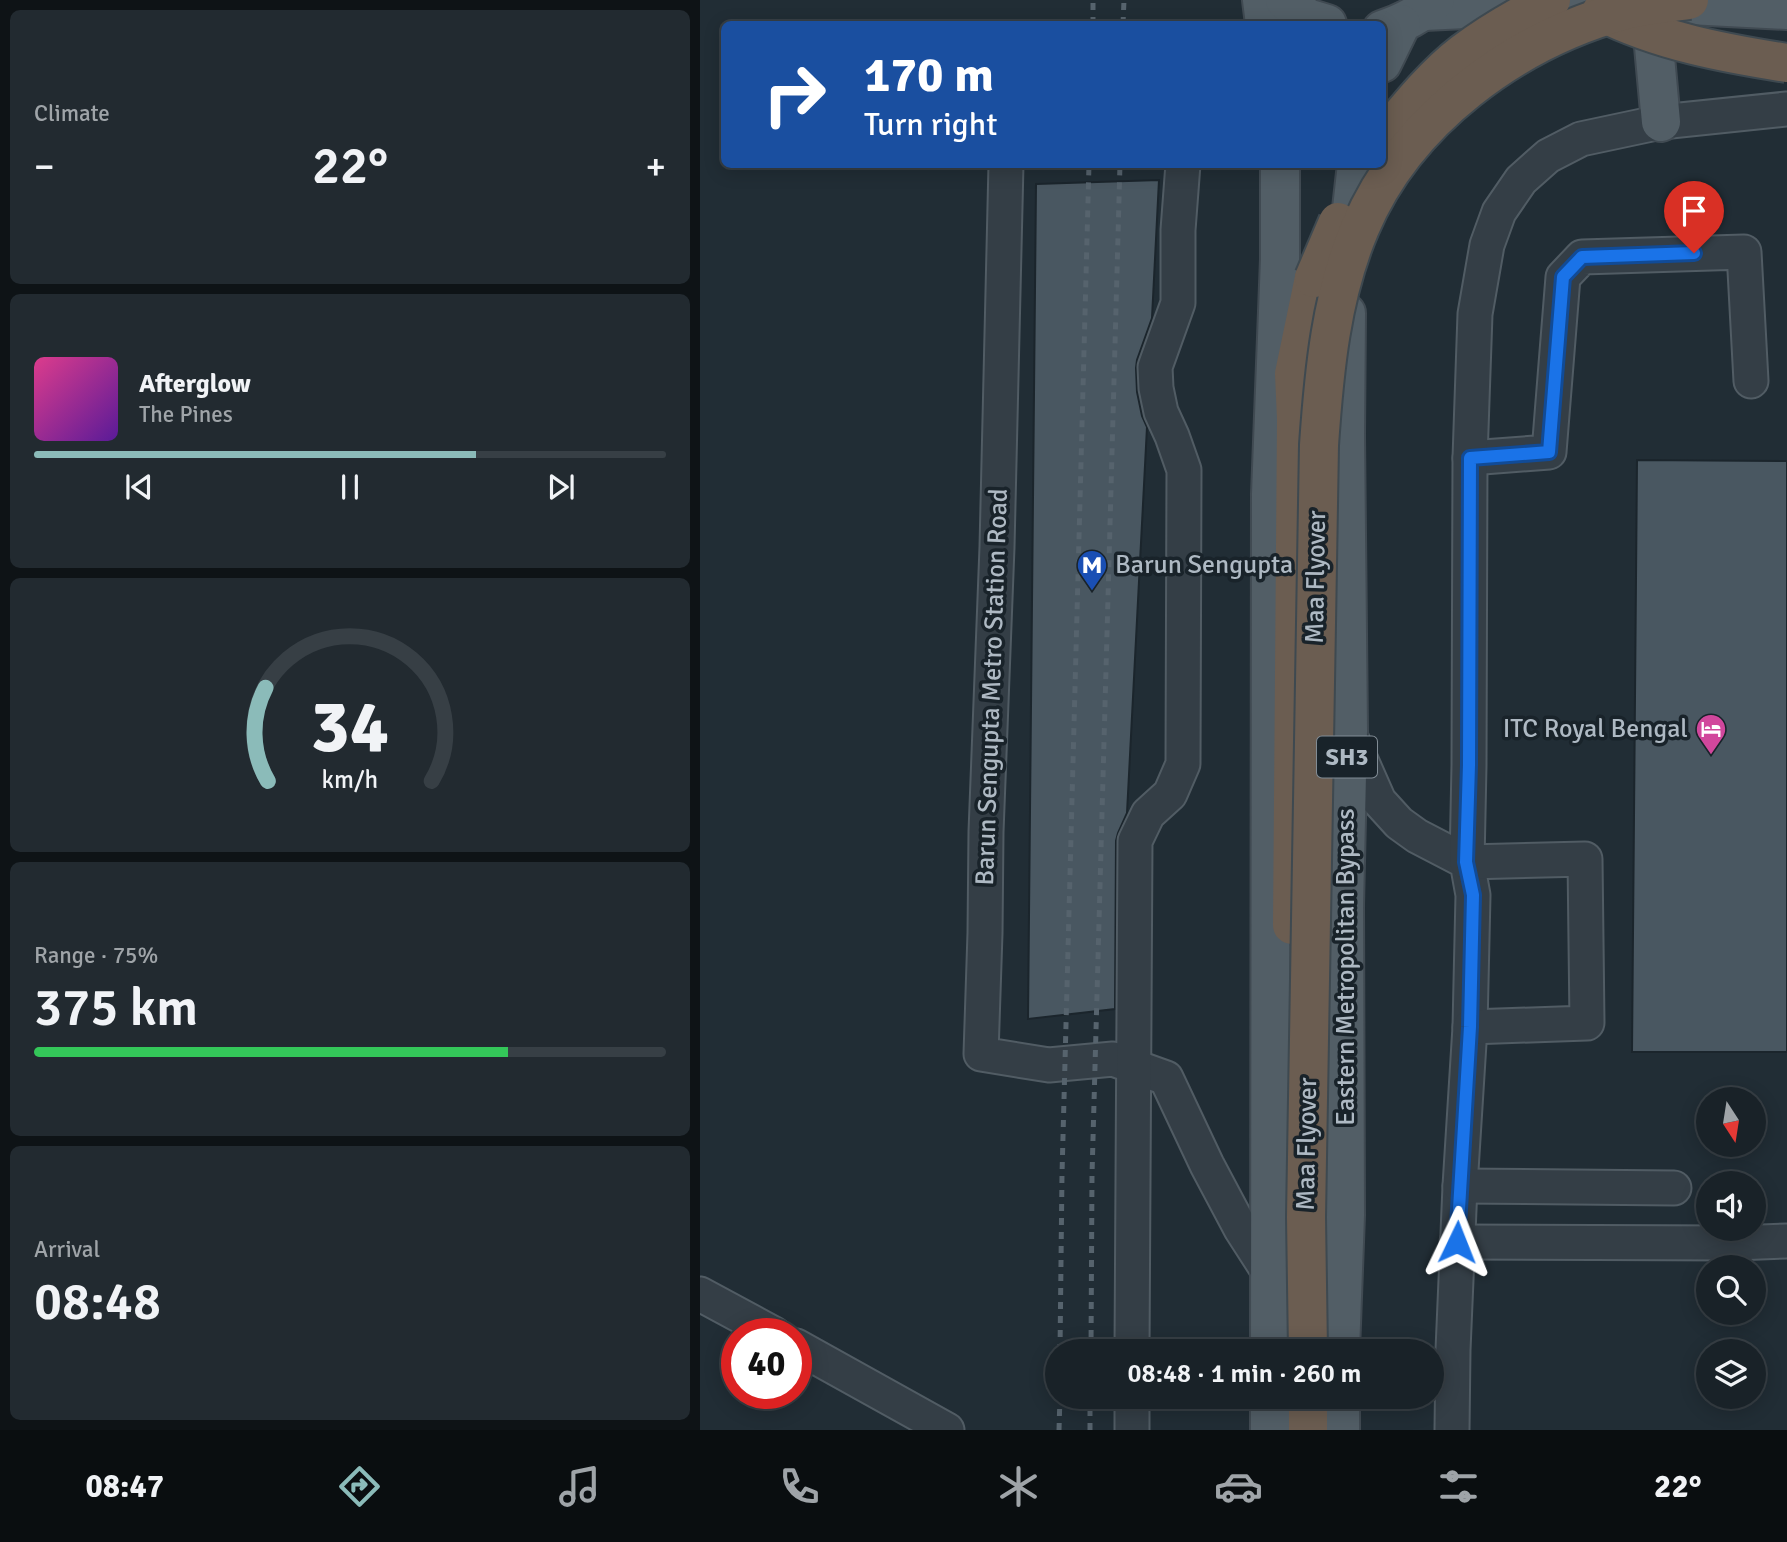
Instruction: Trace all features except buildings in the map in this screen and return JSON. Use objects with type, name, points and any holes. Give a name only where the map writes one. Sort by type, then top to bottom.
[{"type":"highway","points":[[1386,134],[1419,95],[1462,53],[1512,20],[1551,0]]},
{"type":"highway","points":[[1579,0],[1650,34],[1724,53],[1787,63]]},
{"type":"highway","name":"Maa Flyover","points":[[1308,1339],[1306,1217],[1319,445],[1324,375],[1341,283],[1360,227],[1387,177],[1414,139],[1465,92],[1530,49],[1575,28],[1627,10],[1689,0]]},
{"type":"highway","name":"Maa Flyover","points":[[1290,1339],[1296,419],[1294,374],[1314,278],[1337,223],[1365,168]]},
{"type":"highway","points":[[1289,1409],[1289,1430]]},
{"type":"highway","points":[[1308,1409],[1308,1430]]},
{"type":"main road","points":[[1262,0],[1265,21]]},
{"type":"main road","points":[[1285,0],[1307,18],[1317,21]]},
{"type":"main road","points":[[1386,56],[1410,16],[1553,1],[1787,10]]},
{"type":"main road","points":[[1650,3],[1661,122]]},
{"type":"main road","points":[[1270,1339],[1271,494],[1280,259],[1280,168]]},
{"type":"main road","name":"Eastern Metropolitan Bypass","points":[[1340,1339],[1345,1215],[1344,905],[1348,731],[1345,449],[1347,247],[1357,168]]},
{"type":"main road","points":[[1270,1409],[1270,1430]]},
{"type":"main road","points":[[1340,1409],[1340,1430]]},
{"type":"street","points":[[1452,1430],[1457,1242],[1470,1027],[1473,895],[1466,862],[1470,458],[1475,314],[1487,245],[1499,212],[1521,180],[1548,156],[1581,139],[1661,122],[1787,108]]},
{"type":"street","name":"Barun Sengupta Metro Station Road","points":[[1006,168],[981,1054],[1049,1065],[1113,1059],[1166,1078],[1207,1165],[1241,1229],[1270,1274]]},
{"type":"street","points":[[1132,1339],[1135,841],[1148,814],[1170,794],[1183,764],[1184,470],[1161,412],[1155,367],[1178,303],[1178,230],[1183,168]]},
{"type":"street","points":[[1470,458],[1549,452],[1563,277],[1582,257],[1744,251],[1751,381]]},
{"type":"street","points":[[1348,731],[1379,801],[1399,823],[1417,836],[1466,862],[1585,859],[1587,1023],[1470,1027]]},
{"type":"street","points":[[1460,1186],[1674,1188]]},
{"type":"street","points":[[1457,1242],[1787,1241]]},
{"type":"street","points":[[700,1294],[744,1318]]},
{"type":"street","points":[[812,1355],[947,1430]]},
{"type":"street","points":[[1132,1409],[1132,1430]]},
{"type":"railway","points":[[1093,0],[1093,21]]},
{"type":"railway","points":[[1123,21],[1124,0]]},
{"type":"railway","points":[[1060,1339],[1062,1174],[1089,168]]},
{"type":"railway","points":[[1091,1339],[1092,1175],[1120,168]]},
{"type":"railway","points":[[1059,1430],[1060,1409]]},
{"type":"railway","points":[[1090,1409],[1090,1430]]},
{"type":"place","name":"Barun Sengupta","points":[[1092,592]]},
{"type":"place","name":"ITC Royal Bengal","points":[[1711,756]]},
{"type":"route","points":[[1457,1242],[1470,1027],[1473,895],[1466,862],[1470,458],[1549,452],[1563,277],[1582,257],[1694,253]]}]
